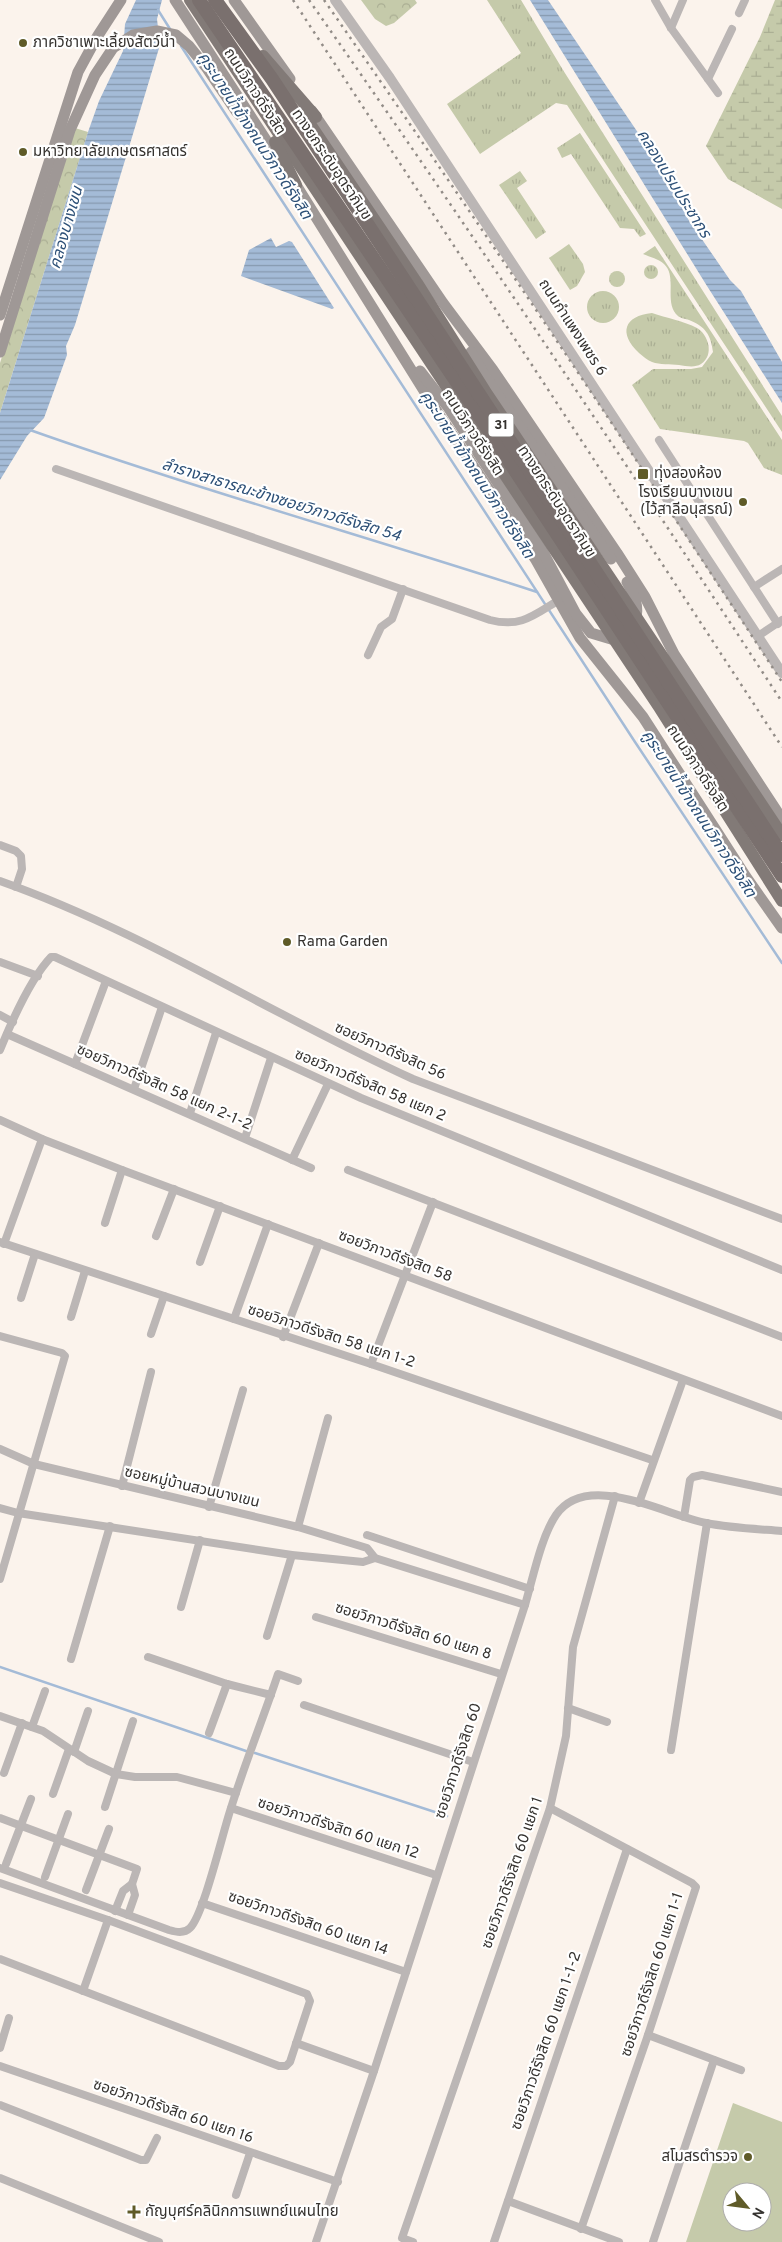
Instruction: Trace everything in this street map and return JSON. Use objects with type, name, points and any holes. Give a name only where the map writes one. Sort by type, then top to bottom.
[{"type":"highway","name":"ถนนวิภาวดีรังสิต","points":[[190,0],[659,707],[782,901]]},
{"type":"highway","name":"ทางยกระดับอุตราภิมุข","points":[[199,0],[464,391],[782,876]]},
{"type":"highway","name":"ทางยกระดับอุตราภิมุข","points":[[214,0],[278,87],[782,855]]},
{"type":"highway","name":"ถนนวิภาวดีรังสิต","points":[[221,0],[263,56],[417,283],[485,391],[782,835]]},
{"type":"highway","points":[[263,56],[316,117]]},
{"type":"highway","points":[[249,91],[296,185]]},
{"type":"main road","points":[[0,316],[78,72],[97,37],[121,0]]},
{"type":"main road","name":"ถนนวิภาวดีรังสิต","points":[[175,0],[391,334],[438,413],[536,560],[551,605],[643,717],[746,877],[782,928]]},
{"type":"main road","name":"31","points":[[234,0],[442,303],[492,370],[626,566],[645,597],[674,654],[782,819]]},
{"type":"main road","points":[[0,352],[70,130],[95,75],[113,48],[133,35],[157,31],[176,35],[189,46],[206,67],[236,111],[263,137]]},
{"type":"main road","points":[[391,334],[448,407],[543,552],[576,614],[592,634],[611,639],[626,632],[636,620],[638,608],[634,595],[486,378],[442,303]]},
{"type":"street","name":"ถนนกำแพงเพชร 6","points":[[335,0],[390,78],[782,674]]},
{"type":"street","points":[[655,0],[671,28],[718,93]]},
{"type":"street","points":[[671,28],[683,0]]},
{"type":"street","points":[[739,12],[745,0]]},
{"type":"street","points":[[708,79],[732,30]]},
{"type":"street","points":[[659,440],[754,587],[780,622],[758,636]]},
{"type":"street","points":[[56,469],[506,624],[518,622],[551,605]]},
{"type":"street","points":[[754,587],[782,569]]},
{"type":"street","points":[[368,655],[381,628],[392,619],[402,589]]},
{"type":"street","points":[[0,844],[16,851],[21,856],[22,869],[16,887]]},
{"type":"street","name":"ซอยวิภาวดีรังสิต 56","points":[[0,882],[112,927],[355,1053],[413,1078],[782,1219]]},
{"type":"street","name":"ซอยวิภาวดีรังสิต 58 แยก 2","points":[[0,1050],[12,1022],[38,976],[47,961],[54,957],[328,1084],[782,1270]]},
{"type":"street","points":[[0,962],[38,976]]},
{"type":"street","points":[[75,1064],[106,981]]},
{"type":"street","points":[[134,1089],[162,1007]]},
{"type":"street","points":[[0,1015],[12,1022]]},
{"type":"street","points":[[190,1113],[216,1032]]},
{"type":"street","name":"ซอยวิภาวดีรังสิต 58 แยก 2-1-2","points":[[7,1034],[190,1113],[310,1168]]},
{"type":"street","points":[[245,1138],[271,1058]]},
{"type":"street","points":[[292,1160],[328,1084]]},
{"type":"street","name":"ซอยวิภาวดีรังสิต 58","points":[[0,1120],[42,1139],[122,1170],[782,1416]]},
{"type":"street","points":[[2,1243],[42,1139]]},
{"type":"street","points":[[105,1222],[122,1170]]},
{"type":"street","points":[[348,1170],[782,1337]]},
{"type":"street","points":[[156,1236],[174,1189]]},
{"type":"street","points":[[371,1364],[433,1202]]},
{"type":"street","points":[[200,1262],[220,1206]]},
{"type":"street","points":[[234,1319],[268,1224]]},
{"type":"street","name":"ซอยวิภาวดีรังสิต 58 แยก 1-2","points":[[2,1243],[371,1364],[652,1460]]},
{"type":"street","points":[[284,1337],[319,1243]]},
{"type":"street","points":[[22,1298],[35,1254]]},
{"type":"street","points":[[71,1317],[86,1270]]},
{"type":"street","points":[[151,1334],[164,1296]]},
{"type":"street","points":[[0,1336],[62,1353],[65,1356],[0,1579]]},
{"type":"street","points":[[122,1486],[151,1372]]},
{"type":"street","points":[[639,1503],[652,1460],[683,1380]]},
{"type":"street","points":[[209,1507],[242,1390]]},
{"type":"street","points":[[298,1527],[328,1418]]},
{"type":"street","name":"ซอยหมู่บ้านสวนบางเขน","points":[[0,1449],[34,1464],[298,1527],[367,1548],[375,1558],[525,1605]]},
{"type":"street","points":[[684,1518],[690,1480],[696,1476],[702,1475],[782,1492]]},
{"type":"street","name":"ซอยวิภาวดีรังสิต 60","points":[[316,2242],[338,2182],[501,1674],[525,1605],[547,1530],[557,1513],[572,1500],[590,1494],[615,1496],[684,1518],[707,1523],[782,1531]]},
{"type":"street","name":"ซอยวิภาวดีรังสิต 60 แยก 1","points":[[413,2242],[402,2238],[550,1808],[566,1736],[573,1647],[615,1496]]},
{"type":"street","name":"ซอยหมู่บ้านสวนบางเขน","points":[[0,1508],[18,1513],[292,1555],[363,1562],[375,1558]]},
{"type":"street","points":[[671,1750],[707,1523]]},
{"type":"street","points":[[70,1659],[110,1526]]},
{"type":"street","points":[[367,1535],[530,1589]]},
{"type":"street","points":[[180,1607],[200,1540]]},
{"type":"street","points":[[267,1636],[292,1555]]},
{"type":"street","name":"ซอยวิภาวดีรังสิต 60 แยก 8","points":[[316,1617],[501,1674]]},
{"type":"street","points":[[148,1657],[227,1684],[271,1695]]},
{"type":"street","points":[[30,1799],[21,1826],[3,1866],[115,1911],[179,1933],[190,1929],[202,1903],[231,1808],[278,1674],[298,1681]]},
{"type":"street","points":[[210,1733],[227,1684]]},
{"type":"street","points":[[32,1727],[44,1691]]},
{"type":"street","points":[[304,1705],[473,1762]]},
{"type":"street","points":[[568,1708],[607,1722]]},
{"type":"street","points":[[53,1794],[88,1711]]},
{"type":"street","points":[[0,1716],[32,1727],[88,1761],[116,1774],[135,1777],[178,1777],[236,1793]]},
{"type":"street","points":[[105,1807],[133,1721]]},
{"type":"street","points":[[4,1773],[22,1723]]},
{"type":"street","name":"ซอยวิภาวดีรังสิต 60 แยก 12","points":[[231,1808],[436,1875]]},
{"type":"street","name":"ซอยวิภาวดีรังสิต 60 แยก 1-1","points":[[550,1808],[692,1883],[696,1887],[648,2035],[581,2228]]},
{"type":"street","points":[[45,1877],[68,1814]]},
{"type":"street","points":[[0,1818],[137,1869],[132,1884],[124,1891],[115,1911]]},
{"type":"street","points":[[86,1890],[109,1829]]},
{"type":"street","name":"ซอยวิภาวดีรังสิต 60 แยก 1-1-2","points":[[494,2242],[627,1849]]},
{"type":"street","points":[[0,1883],[108,1920],[307,1994],[310,2001],[290,2062],[286,2066],[280,2066],[0,1959]]},
{"type":"street","points":[[128,1915],[135,1895],[132,1884]]},
{"type":"street","name":"ซอยวิภาวดีรังสิต 60 แยก 14","points":[[202,1903],[406,1972]]},
{"type":"street","points":[[83,1991],[108,1920]]},
{"type":"street","points":[[0,2048],[9,2018]]},
{"type":"street","points":[[648,2035],[741,2070]]},
{"type":"street","points":[[296,2043],[374,2071]]},
{"type":"street","points":[[653,2242],[714,2060]]},
{"type":"street","name":"ซอยวิภาวดีรังสิต 60 แยก 16","points":[[0,2066],[250,2154],[338,2182]]},
{"type":"street","points":[[0,2105],[141,2160],[146,2160],[149,2156],[157,2138]]},
{"type":"street","points":[[236,2195],[250,2154]]},
{"type":"street","points":[[0,2178],[159,2242]]},
{"type":"street","points":[[508,2201],[619,2242]]},
{"type":"green space","points":[[361,0],[415,0],[417,3],[394,23],[386,26],[375,19]]},
{"type":"green space","points":[[487,0],[521,0],[563,70],[782,416],[782,432],[567,105],[556,103],[480,154],[447,104],[521,53]]},
{"type":"green space","points":[[775,0],[782,0],[782,209],[728,179],[706,146],[760,37]]},
{"type":"green space","points":[[75,128],[88,132],[0,413],[0,363]]},
{"type":"green space","points":[[580,133],[646,234],[640,237],[634,229],[620,228],[571,154],[562,158],[557,148]]},
{"type":"green space","points":[[520,171],[527,181],[517,188],[546,232],[536,239],[499,185]]},
{"type":"green space","points":[[569,244],[583,264],[585,272],[577,286],[570,290],[549,258]]},
{"type":"green space","points":[[655,246],[782,440],[782,475],[764,468],[748,443],[744,441],[660,429],[632,385],[653,369],[691,369],[702,367],[713,352],[709,336],[703,328],[695,322],[679,317],[674,311],[671,304],[671,283],[668,269],[660,261],[643,254]]},
{"type":"green space","points":[[648,265],[654,265],[658,272],[654,279],[648,279],[644,275],[644,269]]},
{"type":"green space","points":[[617,271],[625,279],[617,287],[609,279]]},
{"type":"green space","points":[[603,291],[615,295],[619,307],[615,319],[603,323],[591,319],[587,307],[591,295]]},
{"type":"green space","points":[[652,313],[686,323],[701,331],[707,340],[709,350],[705,360],[699,365],[693,366],[662,364],[650,361],[639,353],[628,339],[627,327],[635,318]]},
{"type":"green space","name":"สโมสรตำรวจ","points":[[733,2103],[782,2122],[782,2242],[686,2242]]},
{"type":"water","name":"คลองบางเขน","points":[[136,0],[162,0],[157,19],[160,45],[75,325],[66,346],[67,355],[44,418],[27,436],[0,480],[0,413],[88,132],[99,101],[123,51],[125,24]]},
{"type":"water","points":[[530,0],[548,0],[666,174],[688,219],[730,280],[741,291],[782,362],[782,403],[707,286]]},
{"type":"water","points":[[271,238],[276,247],[289,241],[292,242],[334,308],[332,309],[241,276],[249,250]]},
{"type":"waterway","name":"คูระบายน้ำข้างถนนวิภาวดีรังสิต","points":[[158,10],[170,29]]},
{"type":"waterway","name":"คูระบายน้ำข้างถนนวิภาวดีรังสิต","points":[[181,46],[635,742],[782,963]]},
{"type":"waterway","name":"ลำรางสาธารณะข้างซอยวิภาวดีรังสิต 54","points":[[30,430],[219,493],[537,592]]},
{"type":"waterway","points":[[0,1667],[246,1751]]},
{"type":"waterway","points":[[255,1753],[447,1816]]},
{"type":"railway","points":[[293,0],[782,747]]},
{"type":"railway","points":[[309,0],[430,174],[548,349],[782,702]]},
{"type":"railway","points":[[324,0],[556,339],[782,682]]},
{"type":"place","name":"ภาควิชาเพาะเลี้ยงสัตว์น้ำ","points":[[23,43]]},
{"type":"place","name":"มหาวิทยาลัยเกษตรศาสตร์","points":[[23,152]]},
{"type":"place","name":"ทุ่งสองห้อง","points":[[643,474]]},
{"type":"place","name":"โรงเรียนบางเขน (ไว้สาลีอนุสรณ์)","points":[[743,502]]},
{"type":"place","name":"Rama Garden","points":[[287,942]]},
{"type":"place","name":"สโมสรตำรวจ","points":[[748,2157]]},
{"type":"place","name":"กัญบุศร์คลินิกการแพทย์แผนไทย","points":[[134,2212]]},
{"type":"water label","name":"คลองเปรมประชากร","points":[[673,184]]}]
